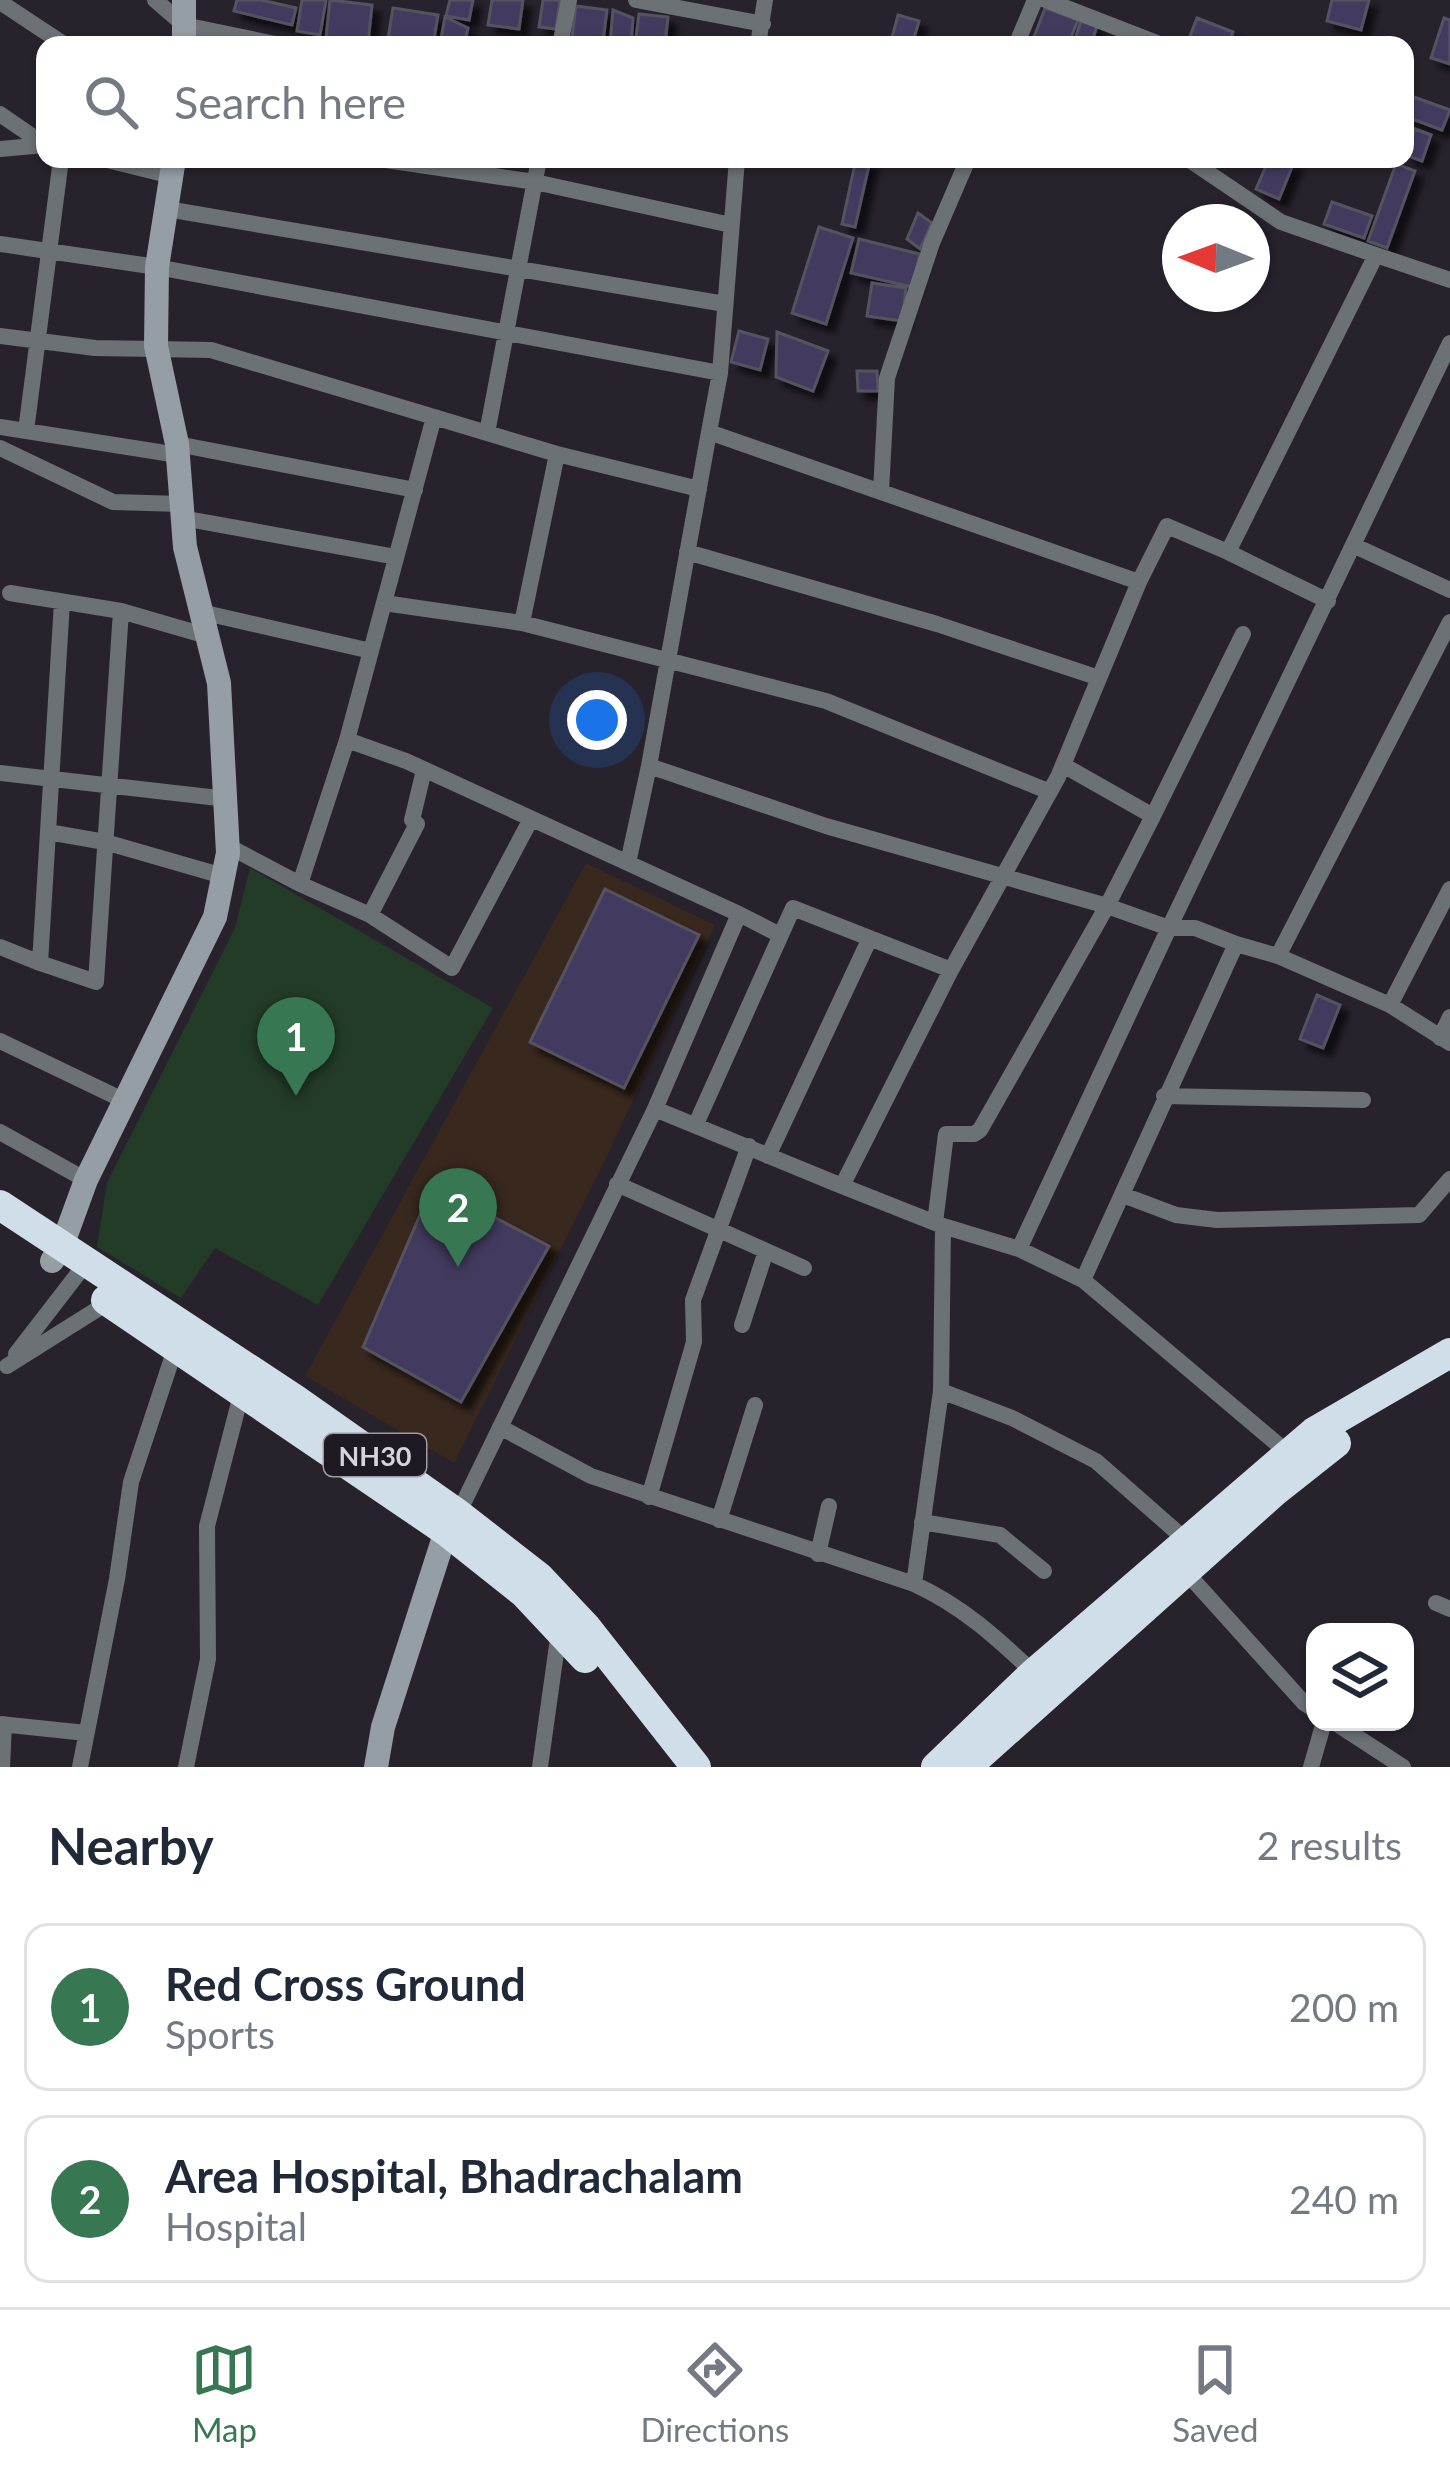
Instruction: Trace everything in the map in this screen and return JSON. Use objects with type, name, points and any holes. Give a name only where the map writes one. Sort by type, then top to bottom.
[{"type":"highway","name":"NH30","points":[[0,1205],[116,1294],[296,1400],[452,1522],[560,1630],[670,1767]]},
{"type":"highway","name":"NH30","points":[[0,1228],[69,1262]]},
{"type":"highway","name":"NH30","points":[[116,1294],[176,1346],[539,1577],[586,1627],[696,1767]]},
{"type":"highway","points":[[967,1767],[1288,1453],[1313,1432],[1450,1353]]},
{"type":"highway","points":[[936,1767],[1034,1672],[1325,1449],[1450,1377]]},
{"type":"street","points":[[154,0],[184,24],[239,36]]},
{"type":"street","points":[[562,36],[569,0]]},
{"type":"street","points":[[636,0],[763,24]]},
{"type":"street","points":[[760,36],[765,0]]},
{"type":"street","points":[[1020,36],[1035,0]]},
{"type":"street","points":[[1046,0],[1139,36]]},
{"type":"street","points":[[0,2],[51,36]]},
{"type":"street","points":[[0,114],[36,139]]},
{"type":"street","points":[[0,149],[36,146]]},
{"type":"street","points":[[26,431],[60,168]]},
{"type":"street","points":[[3,1369],[69,1262],[86,1180],[215,917],[223,876],[227,799],[219,683],[185,547],[177,449],[156,346],[158,267],[173,168]]},
{"type":"street","points":[[441,168],[536,182],[731,225]]},
{"type":"street","points":[[487,433],[538,168]]},
{"type":"street","points":[[628,863],[650,766],[720,373],[736,168]]},
{"type":"street","points":[[881,492],[887,378],[932,243],[964,168]]},
{"type":"street","points":[[1201,168],[1281,222],[1450,280]]},
{"type":"street","points":[[166,209],[725,304]]},
{"type":"street","points":[[0,244],[158,267],[720,373]]},
{"type":"street","points":[[1228,552],[1376,255]]},
{"type":"street","points":[[0,336],[95,348],[212,350],[557,454],[699,489]]},
{"type":"street","points":[[1019,1249],[1450,343]]},
{"type":"street","points":[[300,884],[347,740],[434,417]]},
{"type":"street","points":[[0,427],[177,449],[415,490]]},
{"type":"street","points":[[710,432],[1139,582]]},
{"type":"street","points":[[0,448],[113,502],[182,511],[397,557]]},
{"type":"street","points":[[522,623],[557,454]]},
{"type":"street","points":[[842,1186],[951,970],[1063,766],[1167,526],[1328,601]]},
{"type":"street","points":[[1355,546],[1450,590]]},
{"type":"street","points":[[687,552],[937,624],[1099,678]]},
{"type":"street","points":[[10,593],[371,652]]},
{"type":"street","points":[[40,962],[62,602]]},
{"type":"street","points":[[384,603],[522,623],[826,701],[1050,792]]},
{"type":"street","points":[[0,947],[96,982],[121,611]]},
{"type":"street","points":[[1278,956],[1450,622]]},
{"type":"street","points":[[914,1585],[941,1391],[939,1224],[946,1133],[980,1130],[1107,906],[1243,634]]},
{"type":"street","points":[[347,740],[424,770],[780,935]]},
{"type":"street","points":[[650,766],[826,826],[1169,928],[1195,928],[1278,956],[1390,1005],[1445,1040],[1450,1017]]},
{"type":"street","points":[[1063,766],[1154,816]]},
{"type":"street","points":[[370,915],[417,824],[412,820],[424,770]]},
{"type":"street","points":[[0,773],[227,799]]},
{"type":"street","points":[[227,846],[370,915],[452,968],[531,819]]},
{"type":"street","points":[[48,832],[105,842],[223,876]]},
{"type":"street","points":[[1390,1005],[1450,889]]},
{"type":"street","points":[[696,1124],[793,908],[951,970]]},
{"type":"street","points":[[376,1767],[383,1727],[452,1522],[655,1109],[739,914]]},
{"type":"street","points":[[768,1156],[870,938]]},
{"type":"street","points":[[1083,1280],[1236,944]]},
{"type":"street","points":[[0,1040],[125,1100]]},
{"type":"street","points":[[1164,1096],[1364,1100]]},
{"type":"street","points":[[655,1109],[939,1224],[1019,1249],[1083,1280],[1288,1453]]},
{"type":"street","points":[[0,1132],[86,1180]]},
{"type":"street","points":[[649,1497],[694,1342],[693,1300],[749,1146]]},
{"type":"street","points":[[1123,1196],[1176,1215],[1217,1220],[1419,1215],[1450,1179]]},
{"type":"street","points":[[617,1184],[804,1268]]},
{"type":"street","points":[[742,1325],[766,1251]]},
{"type":"street","points":[[3,1369],[116,1294]]},
{"type":"street","points":[[80,1767],[117,1579],[130,1482],[176,1346]]},
{"type":"street","points":[[186,1767],[208,1659],[207,1526],[242,1390]]},
{"type":"street","points":[[941,1391],[1012,1418],[1096,1461],[1186,1556],[1306,1704]]},
{"type":"street","points":[[719,1520],[755,1405]]},
{"type":"street","points":[[500,1427],[591,1476],[948,1600],[984,1625],[1034,1672]]},
{"type":"street","points":[[818,1553],[829,1506]]},
{"type":"street","points":[[922,1522],[1000,1535],[1044,1571]]},
{"type":"street","points":[[540,1767],[560,1630]]},
{"type":"street","points":[[2,1767],[2,1724],[86,1733]]},
{"type":"street","points":[[1311,1767],[1325,1731]]},
{"type":"street","points":[[1344,1731],[1403,1767]]},
{"type":"shaded area","points":[[586,863],[715,925],[606,1158],[454,1463],[305,1376]]},
{"type":"green space","points":[[250,868],[493,1008],[318,1305],[215,1248],[181,1298],[97,1247],[107,1183],[235,928]]},
{"type":"building","points":[[237,0],[296,8],[292,25],[234,11]]},
{"type":"building","points":[[302,0],[326,0],[320,35],[297,31]]},
{"type":"building","points":[[330,0],[372,5],[369,36],[326,36]]},
{"type":"building","points":[[450,0],[473,0],[469,20],[446,16]]},
{"type":"building","points":[[492,0],[523,0],[519,29],[488,25]]},
{"type":"building","points":[[543,0],[560,0],[556,29],[539,27]]},
{"type":"building","points":[[1332,0],[1369,0],[1361,30],[1327,21]]},
{"type":"building","points":[[576,6],[607,10],[604,36],[572,36]]},
{"type":"building","points":[[393,8],[438,15],[434,36],[388,36]]},
{"type":"building","points":[[1045,8],[1078,20],[1072,36],[1034,36]]},
{"type":"building","points":[[613,10],[633,18],[632,36],[611,36]]},
{"type":"building","points":[[639,14],[668,17],[666,36],[636,36]]},
{"type":"building","points":[[898,15],[919,21],[915,36],[892,36]]},
{"type":"building","points":[[445,17],[468,28],[466,36],[442,36]]},
{"type":"building","points":[[1197,18],[1233,32],[1232,36],[1190,36]]},
{"type":"building","points":[[1444,18],[1450,20],[1450,64],[1431,58]]},
{"type":"building","points":[[1081,21],[1097,26],[1094,36],[1076,36]]},
{"type":"building","points":[[1414,97],[1450,110],[1442,130],[1414,120]]},
{"type":"building","points":[[1414,132],[1431,135],[1422,161],[1414,158]]},
{"type":"building","points":[[854,168],[868,168],[855,227],[842,224]]},
{"type":"building","points":[[1265,168],[1292,168],[1279,199],[1256,189]]},
{"type":"building","points":[[1395,168],[1415,171],[1387,248],[1368,241]]},
{"type":"building","points":[[1332,202],[1372,216],[1364,238],[1324,224]]},
{"type":"building","points":[[918,213],[932,223],[920,249],[907,239]]},
{"type":"building","points":[[819,227],[853,238],[826,324],[792,313]]},
{"type":"building","points":[[859,239],[920,254],[912,287],[851,273]]},
{"type":"building","points":[[872,283],[906,288],[902,321],[867,316]]},
{"type":"building","points":[[739,331],[768,339],[760,370],[731,362]]},
{"type":"building","points":[[777,332],[828,351],[813,391],[776,377]]},
{"type":"building","points":[[857,371],[877,371],[878,391],[858,391]]},
{"type":"building","points":[[605,889],[699,935],[624,1088],[530,1042]]},
{"type":"building","points":[[1317,995],[1340,1005],[1323,1048],[1300,1039]]},
{"type":"building","points":[[433,1185],[549,1246],[461,1402],[363,1347]]},
{"type":"place","name":"Red Cross Ground","points":[[296,1096]]},
{"type":"place","name":"Area Hospital, Bhadrachalam","points":[[458,1267]]}]
